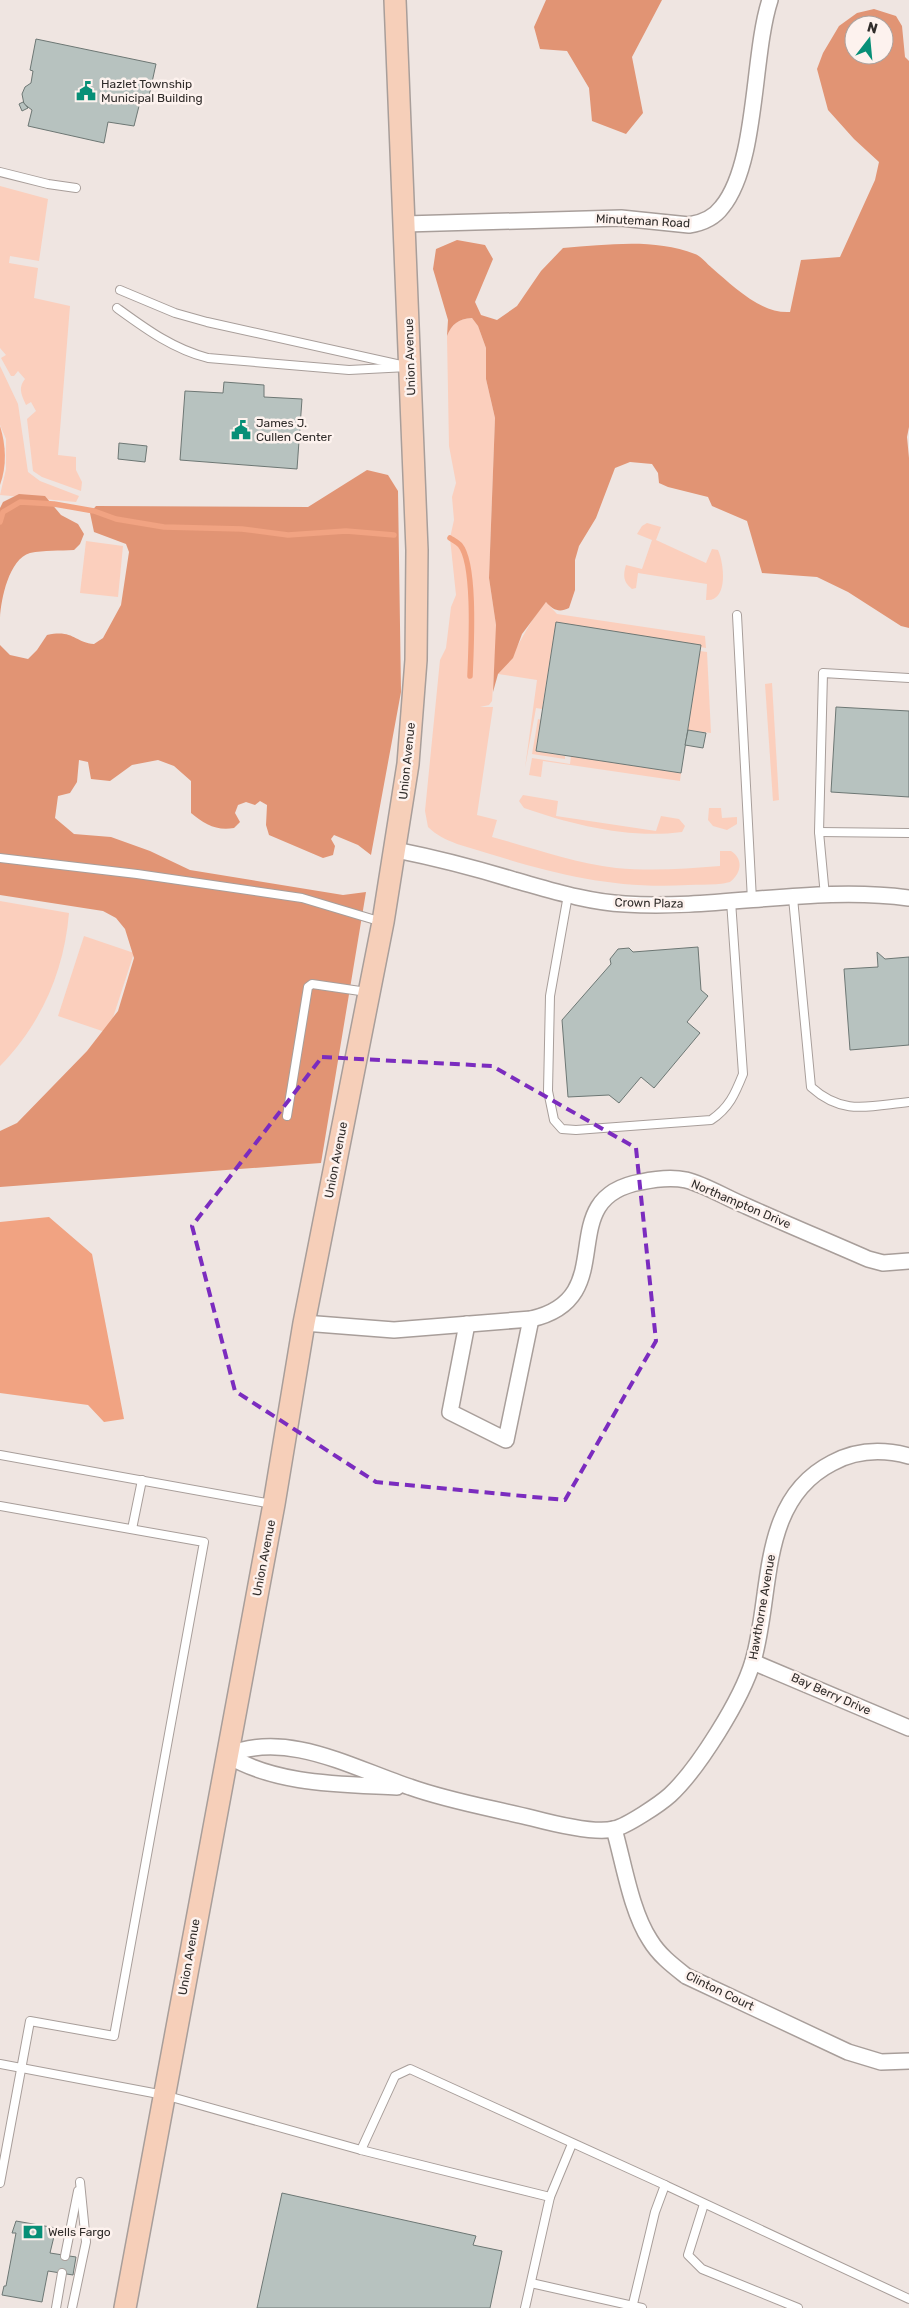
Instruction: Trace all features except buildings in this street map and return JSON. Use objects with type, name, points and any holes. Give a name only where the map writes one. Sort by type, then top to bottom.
[{"type":"street","name":"Union Avenue","points":[[125,2308],[274,1504],[304,1323],[383,922],[396,850],[408,764],[416,660],[417,550],[395,0]]},
{"type":"street","name":"Minuteman Road","points":[[405,224],[621,218],[689,225],[699,223],[713,216],[723,207],[731,193],[743,158],[770,0]]},
{"type":"street","name":"Crown Plaza","points":[[396,850],[440,858],[568,895],[624,904],[664,905],[863,894],[909,898]]},
{"type":"street","name":"Northampton Drive","points":[[304,1323],[394,1330],[530,1319],[549,1315],[563,1306],[574,1294],[581,1280],[592,1219],[598,1204],[609,1193],[623,1185],[652,1180],[688,1181],[868,1259],[883,1263],[909,1261]]},
{"type":"street","points":[[467,1324],[450,1412],[506,1440],[530,1319]]},
{"type":"street","name":"Hawthorne Avenue","points":[[614,1829],[652,1808],[670,1794],[687,1775],[730,1713],[753,1662],[776,1534],[787,1506],[798,1488],[822,1468],[853,1454],[880,1451],[909,1456]]},
{"type":"street","name":"Bay Berry Drive","points":[[753,1662],[909,1728]]},
{"type":"street","points":[[227,1755],[244,1748],[270,1745],[339,1760],[411,1788],[561,1826],[614,1829]]},
{"type":"street","points":[[227,1755],[257,1770],[328,1784],[411,1788]]},
{"type":"street","name":"Clinton Court","points":[[614,1829],[639,1920],[650,1941],[667,1961],[686,1976],[848,2052],[881,2062],[909,2061]]},
{"type":"lane","points":[[0,172],[48,184],[76,188]]},
{"type":"lane","points":[[120,290],[176,313],[207,322],[410,367]]},
{"type":"lane","points":[[117,308],[164,340],[193,354],[208,358],[350,370],[410,367]]},
{"type":"lane","points":[[737,615],[752,900]]},
{"type":"lane","points":[[824,896],[818,832],[824,673],[909,678]]},
{"type":"lane","points":[[818,832],[909,833]]},
{"type":"lane","points":[[0,858],[137,874],[302,898],[383,922]]},
{"type":"lane","points":[[568,895],[550,996],[548,1091],[554,1120],[562,1128],[576,1130],[711,1120],[725,1110],[734,1097],[742,1074],[731,901]]},
{"type":"lane","points":[[793,898],[811,1087],[825,1100],[849,1108],[909,1102]]},
{"type":"lane","points":[[287,1116],[308,987],[312,984],[369,992]]},
{"type":"lane","points":[[0,1455],[274,1504]]},
{"type":"lane","points":[[132,1529],[142,1480]]},
{"type":"lane","points":[[0,1506],[204,1542],[114,2036],[30,2021],[0,2183]]},
{"type":"lane","points":[[0,2064],[164,2095],[361,2150],[550,2197]]},
{"type":"lane","points":[[361,2150],[395,2076],[410,2069],[909,2299]]},
{"type":"lane","points":[[525,2308],[550,2197],[572,2144]]},
{"type":"lane","points":[[65,2256],[80,2182],[86,2242],[72,2308]]},
{"type":"lane","points":[[632,2307],[655,2212],[665,2185]]},
{"type":"lane","points":[[704,2204],[688,2255],[702,2269],[798,2308]]},
{"type":"lane","points":[[56,2308],[62,2273]]},
{"type":"lane","points":[[531,2283],[642,2308]]},
{"type":"highlighted area","points":[[322,1057],[492,1066],[636,1148],[656,1341],[565,1500],[376,1482],[235,1391],[192,1226]]},
{"type":"shaded area","points":[[546,0],[662,0],[632,57],[643,113],[626,134],[592,121],[589,88],[567,51],[540,49],[534,27]]},
{"type":"shaded area","points":[[874,9],[893,15],[854,15]]},
{"type":"shaded area","points":[[894,15],[896,16],[902,26],[905,57],[909,61],[909,427],[907,437],[909,458],[909,628],[901,626],[848,592],[817,577],[762,573],[747,521],[712,506],[708,497],[659,483],[658,473],[652,464],[630,462],[615,468],[596,518],[579,546],[575,560],[575,590],[569,608],[556,610],[546,602],[522,634],[513,658],[498,674],[493,692],[496,625],[489,578],[495,418],[486,379],[486,348],[478,326],[472,318],[456,323],[447,336],[448,320],[433,269],[436,249],[457,240],[485,245],[493,259],[475,302],[481,315],[497,320],[517,306],[541,271],[563,248],[613,244],[663,246],[695,254],[748,298],[769,308],[790,312],[801,260],[840,257],[875,180],[879,162],[854,139],[828,110],[817,69],[823,53],[839,26],[844,22],[844,65],[894,65]]},
{"type":"shaded area","points":[[0,186],[48,199],[39,261],[10,256],[9,263],[38,268],[34,298],[70,306],[58,455],[76,457],[76,470],[82,482],[81,491],[42,477],[33,471],[27,419],[36,411],[31,402],[26,405],[23,398],[21,388],[25,379],[18,371],[14,376],[11,376],[1,358],[6,355],[0,348]]},
{"type":"shaded area","points":[[472,318],[478,326],[486,348],[486,379],[495,418],[489,578],[496,625],[496,645],[492,701],[489,705],[480,707],[493,707],[477,815],[497,820],[492,837],[600,866],[668,869],[720,866],[720,851],[731,851],[738,858],[740,867],[737,875],[730,882],[661,886],[588,879],[465,847],[441,837],[428,827],[425,811],[440,660],[446,648],[451,607],[456,595],[450,538],[454,520],[452,497],[456,483],[449,446],[447,336],[456,323]]},
{"type":"shaded area","points":[[0,366],[18,404],[28,472],[40,481],[79,496],[76,502],[0,495],[6,469],[6,439],[0,425]]},
{"type":"shaded area","points":[[0,426],[5,456],[0,485]]},
{"type":"shaded area","points":[[367,470],[388,475],[398,491],[401,692],[371,855],[358,845],[334,835],[331,839],[335,846],[333,855],[323,858],[269,835],[266,825],[267,805],[260,801],[255,805],[246,802],[238,805],[235,813],[240,822],[234,828],[228,829],[211,826],[191,813],[191,781],[174,766],[158,760],[132,765],[110,781],[91,779],[88,762],[79,760],[77,782],[70,793],[58,796],[55,818],[74,834],[111,837],[150,851],[190,870],[343,895],[366,892],[321,1163],[0,1187],[0,1131],[17,1123],[87,1051],[118,1011],[134,958],[125,929],[116,918],[103,911],[0,895],[0,645],[10,655],[28,659],[47,635],[68,635],[94,644],[103,638],[121,605],[129,552],[126,544],[94,532],[90,513],[96,506],[308,507]]},
{"type":"shaded area","points":[[19,494],[45,496],[61,515],[78,524],[84,534],[80,544],[74,550],[30,553],[17,563],[4,591],[0,618],[0,508],[3,502]]},
{"type":"shaded area","points":[[647,523],[661,527],[656,540],[706,563],[712,549],[718,550],[722,564],[723,581],[718,595],[713,599],[706,600],[707,584],[638,573],[636,588],[632,589],[627,584],[624,578],[626,565],[642,569],[652,540],[637,534],[642,526]]},
{"type":"shaded area","points":[[86,541],[123,546],[118,597],[80,593]]},
{"type":"shaded area","points":[[546,602],[557,614],[705,636],[706,648],[556,623],[542,709],[536,708],[525,768],[537,680],[498,674]]},
{"type":"shaded area","points":[[700,651],[707,652],[711,733],[688,730]]},
{"type":"shaded area","points":[[772,683],[779,800],[773,801],[765,684]]},
{"type":"shaded area","points":[[538,719],[541,720],[536,751],[565,756],[565,759],[532,754]]},
{"type":"shaded area","points":[[571,756],[681,773],[680,781],[543,761],[541,777],[529,775],[532,758],[570,764]]},
{"type":"shaded area","points":[[523,795],[558,801],[556,816],[656,831],[661,816],[679,819],[685,826],[682,832],[662,834],[642,834],[602,829],[562,820],[524,808],[519,801]]},
{"type":"shaded area","points":[[709,808],[721,808],[722,818],[737,817],[737,824],[727,830],[713,826],[708,820]]},
{"type":"shaded area","points":[[0,901],[69,913],[62,956],[48,996],[39,1015],[27,1033],[0,1066]]},
{"type":"shaded area","points":[[84,936],[134,953],[108,1033],[58,1016]]},
{"type":"shaded area","points":[[49,1217],[92,1254],[124,1419],[104,1422],[88,1405],[0,1393],[0,1222]]},
{"type":"waterway","points":[[0,522],[3,512],[20,502],[54,504],[94,511],[116,519],[164,527],[242,529],[288,535],[346,531],[394,535]]},
{"type":"waterway","points":[[450,538],[460,545],[465,555],[468,570],[471,608],[470,676]]},
{"type":"place","name":"Hazlet Township Municipal Building","points":[[86,91]]},
{"type":"place","name":"James J. Cullen Center","points":[[241,430]]},
{"type":"place","name":"Wells Fargo","points":[[33,2232]]}]
